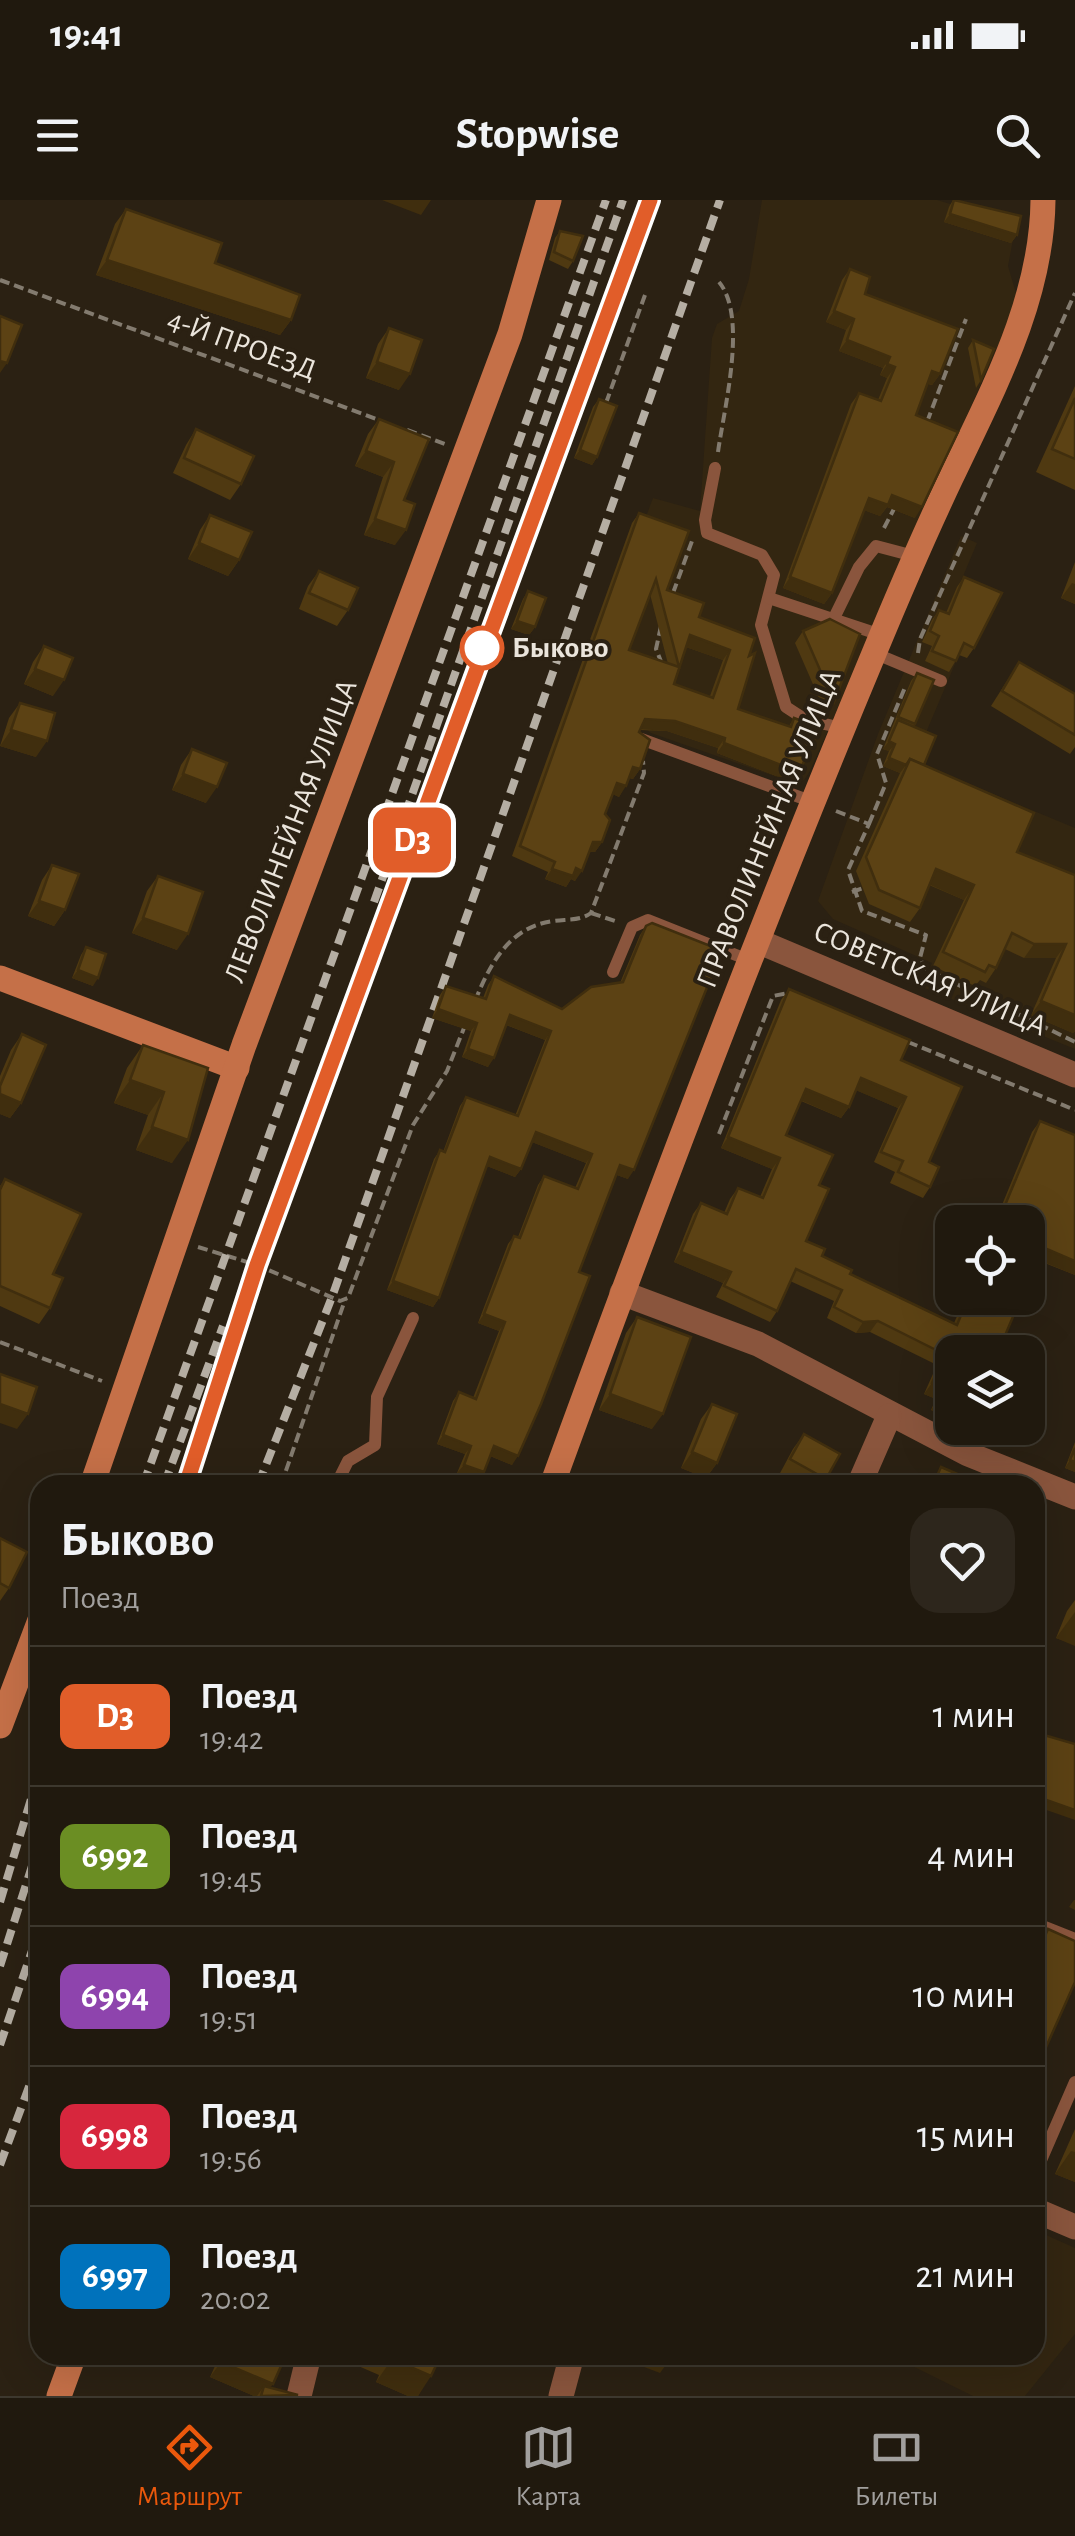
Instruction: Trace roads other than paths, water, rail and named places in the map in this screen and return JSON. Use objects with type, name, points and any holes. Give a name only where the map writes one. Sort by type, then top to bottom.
[{"type":"main road","name":"ЛЕВОЛИНЕЙНАЯ УЛИЦА","points":[[95,1475],[237,1068],[510,334],[549,200]]},
{"type":"main road","name":"ПРАВОЛИНЕЙНАЯ УЛИЦА","points":[[556,1475],[812,802],[914,556],[1024,312],[1042,232],[1043,200]]},
{"type":"main road","points":[[0,978],[237,1068]]},
{"type":"main road","points":[[0,1726],[30,1646]]},
{"type":"main road","points":[[58,2396],[70,2365]]},
{"type":"street","name":"СОВЕТСКАЯ УЛИЦА","points":[[756,951],[1075,1076]]},
{"type":"street","points":[[622,1293],[758,1344],[889,1416],[1020,1475]]},
{"type":"street","points":[[863,1475],[889,1416]]},
{"type":"street","points":[[1045,1485],[1075,1497]]},
{"type":"street","points":[[1045,2214],[1075,2227]]},
{"type":"street","points":[[299,2396],[307,2365]]},
{"type":"street","points":[[561,2396],[569,2365]]},
{"type":"lane","points":[[715,468],[704,520],[707,533],[762,555],[770,563],[774,575],[761,625],[786,707],[806,720],[843,728]]},
{"type":"lane","points":[[834,618],[859,567],[876,546],[914,556]]},
{"type":"lane","points":[[769,598],[834,618],[912,669],[941,681]]},
{"type":"lane","points":[[641,739],[812,802]]},
{"type":"lane","points":[[613,972],[632,927],[644,920],[756,951]]},
{"type":"lane","points":[[341,1475],[348,1461],[375,1445],[377,1398],[413,1318]]},
{"type":"lane","points":[[1045,1927],[1075,1939]]},
{"type":"lane","points":[[1045,2151],[1075,2082]]},
{"type":"railway","points":[[147,1475],[606,200]]},
{"type":"railway","points":[[374,902],[623,200]]},
{"type":"railway","points":[[189,1475],[281,1197],[650,200]]},
{"type":"railway","points":[[262,1475],[332,1297],[720,200]]},
{"type":"railway","points":[[168,1475],[223,1326]]},
{"type":"railway","points":[[0,1902],[30,1802]]},
{"type":"railway","points":[[0,1966],[30,1872]]},
{"type":"railway","points":[[0,2045],[30,1956]]},
{"type":"railway","points":[[0,2165],[30,2084]]},
{"type":"train","name":"D3","points":[[189,1475],[257,1265],[650,200]]},
{"type":"place","name":"Быково","points":[[482,648]]}]
